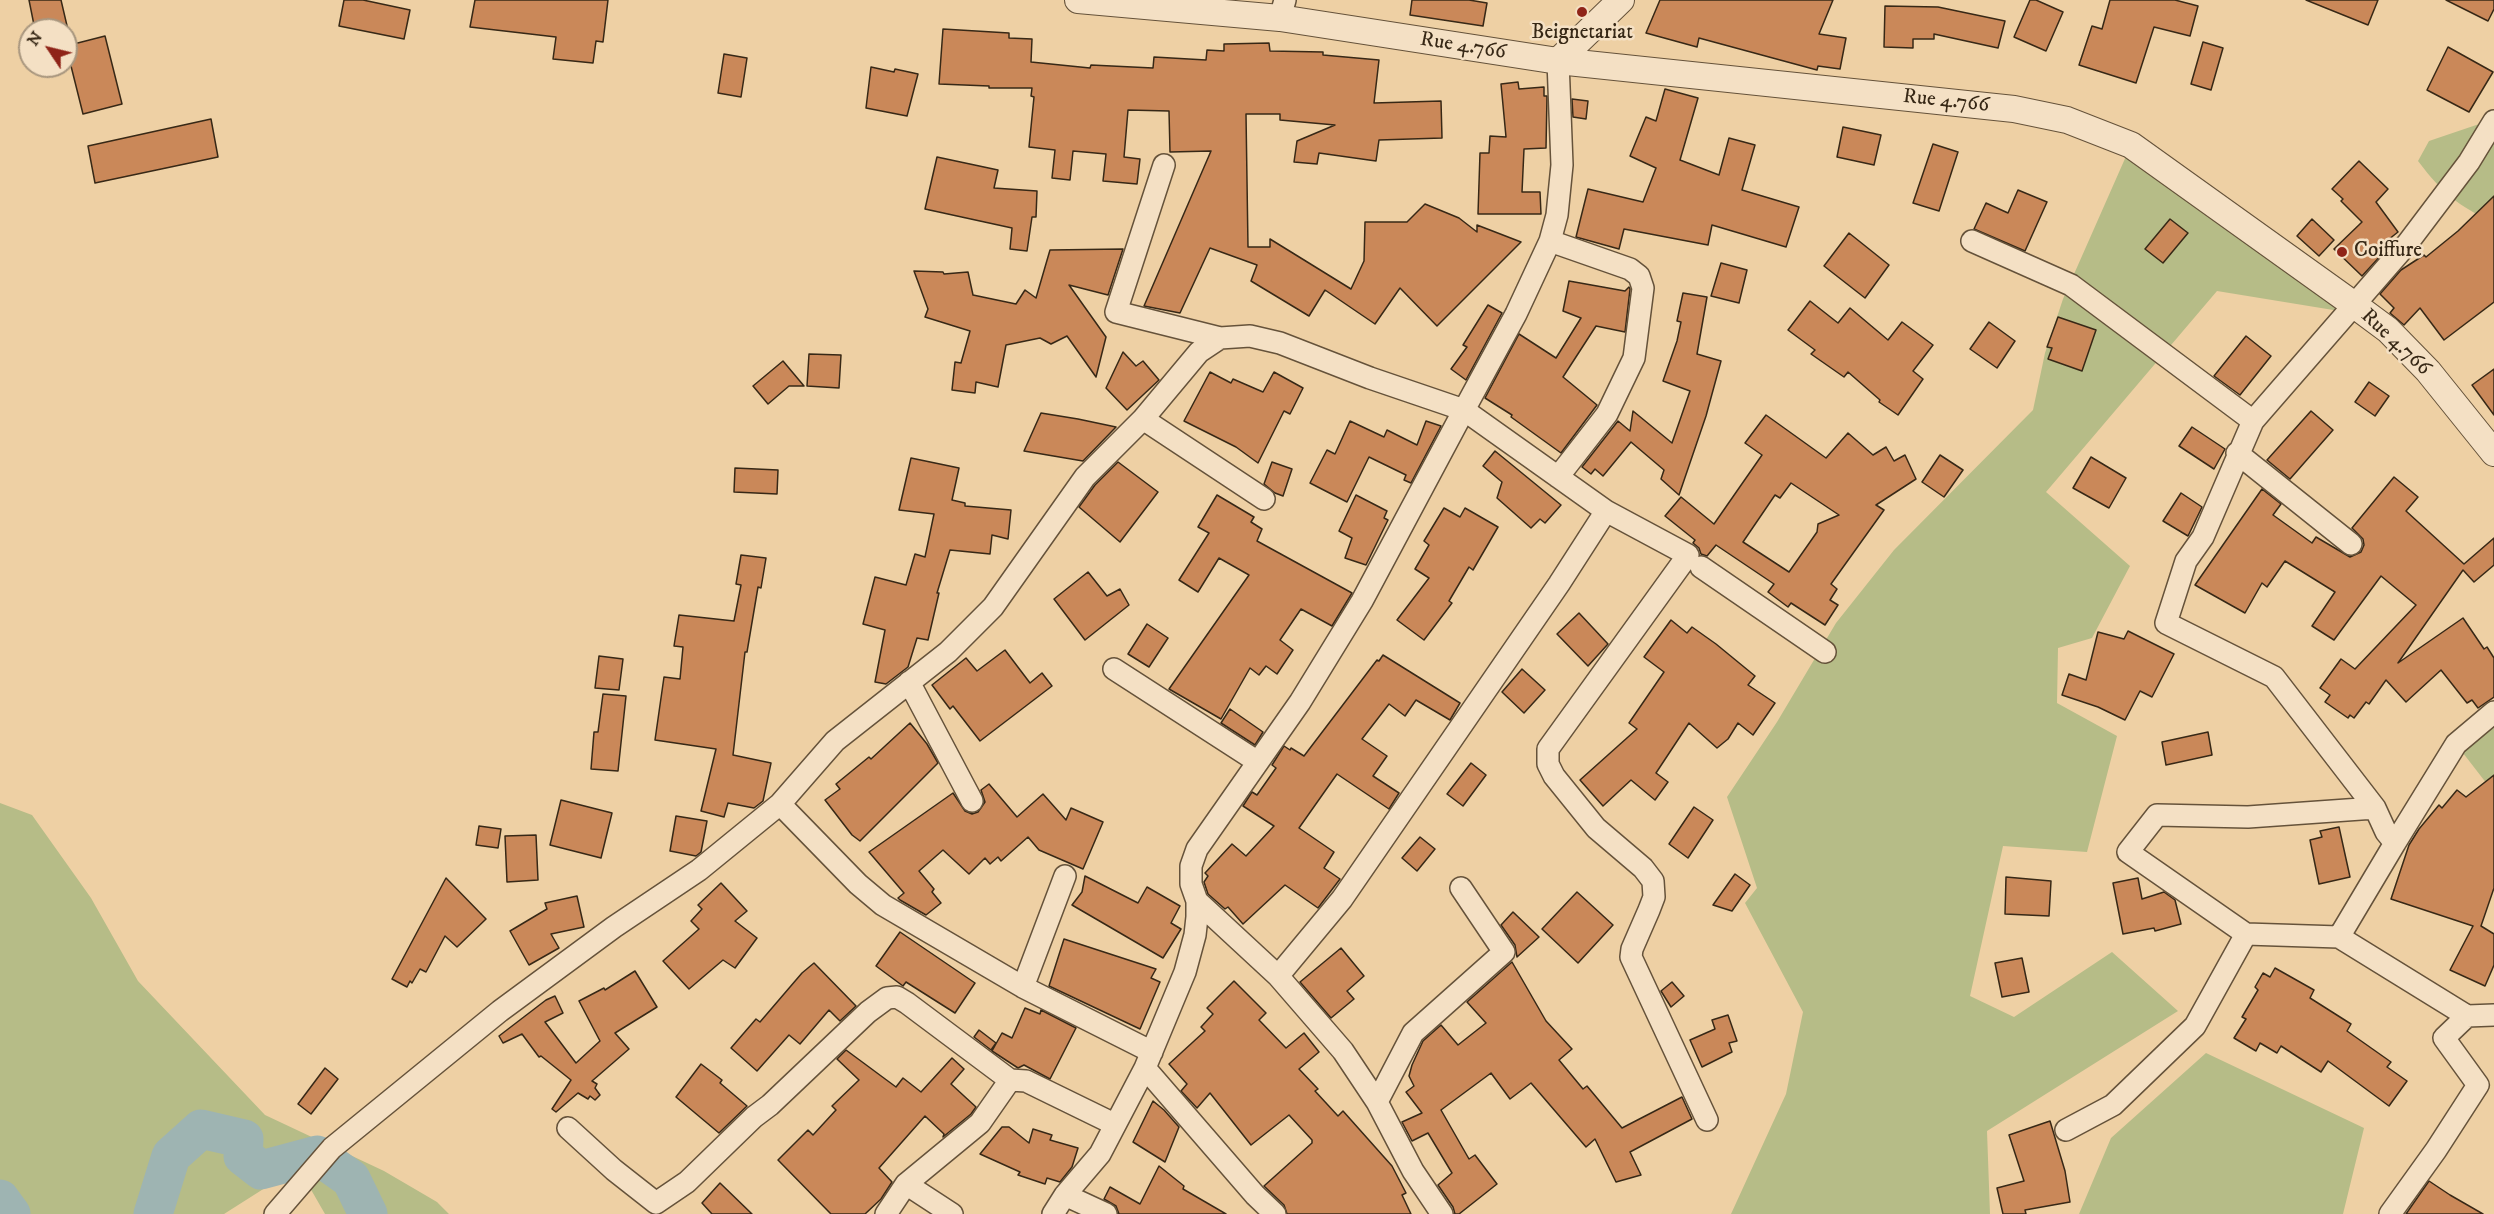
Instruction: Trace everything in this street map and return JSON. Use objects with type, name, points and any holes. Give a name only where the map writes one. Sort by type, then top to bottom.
[{"type":"street","name":"Rue 4.766","points":[[1078,0],[1283,9],[1558,61],[2014,109],[2067,120],[2131,146],[2388,330],[2428,371],[2494,453]]},
{"type":"street","points":[[1053,1214],[1065,1195],[1100,1154],[1149,1060],[1185,972],[1195,935],[1197,901],[1191,884],[1191,866],[1197,849],[1300,702],[1362,601],[1516,314],[1550,241],[1557,215],[1562,165],[1558,61],[1621,0]]},
{"type":"street","points":[[2395,843],[2386,832],[2375,808],[2274,677],[2166,623],[2186,561],[2203,537],[2237,453],[2253,421],[2433,211],[2469,162],[2494,120]]},
{"type":"street","points":[[1164,165],[1116,312],[1220,338],[1250,336],[1280,343],[1370,378],[1464,410],[1606,511],[1688,555],[1548,749],[1548,764],[1554,776],[1596,828],[1643,868],[1653,881],[1654,897],[1632,948],[1631,957],[1707,1120]]},
{"type":"street","points":[[1550,241],[1630,269],[1639,276],[1642,288],[1634,358],[1607,414],[1558,477]]},
{"type":"street","points":[[1972,241],[2071,285],[2253,421]]},
{"type":"street","points":[[275,1214],[333,1148],[500,1011],[614,927],[699,870],[780,804],[835,741],[948,652],[993,606],[1085,477],[1143,419],[1198,352],[1220,338]]},
{"type":"street","points":[[1143,419],[1264,499]]},
{"type":"street","points":[[2237,453],[2351,544]]},
{"type":"street","points":[[1278,976],[1342,899],[1533,623],[1606,511]]},
{"type":"street","points":[[1701,567],[1825,652]]},
{"type":"street","points":[[1114,669],[1258,762]]},
{"type":"street","points":[[909,682],[972,801]]},
{"type":"street","points":[[2338,938],[2456,744],[2494,712]]},
{"type":"street","points":[[780,804],[858,884],[883,905],[1149,1060],[1255,1195],[1275,1214]]},
{"type":"street","points":[[2375,808],[2248,817],[2157,814],[2128,852],[2246,934],[2338,938],[2467,1016],[2494,1015]]},
{"type":"street","points":[[1023,987],[1065,876]]},
{"type":"street","points":[[1377,1102],[1413,1033],[1504,952],[1461,888]]},
{"type":"street","points":[[1197,901],[1278,976],[1343,1051],[1377,1102],[1413,1171],[1442,1214]]},
{"type":"street","points":[[2066,1130],[2113,1105],[2195,1026],[2246,934]]},
{"type":"street","points":[[567,1128],[614,1170],[656,1203],[687,1182],[754,1117],[887,998],[897,997],[1010,1080],[1026,1081],[1114,1124]]},
{"type":"street","points":[[2390,1214],[2436,1150],[2478,1085],[2444,1038],[2467,1016]]},
{"type":"street","points":[[886,1214],[906,1184],[980,1123],[1010,1080]]},
{"type":"street","points":[[906,1184],[952,1214]]},
{"type":"street","points":[[1065,1195],[1106,1214]]},
{"type":"green space","points":[[2494,120],[2494,223],[2452,198],[2418,161],[2429,141]]},
{"type":"green space","points":[[2131,145],[2370,316],[2217,291],[2046,492],[2130,566],[2092,638],[2058,648],[2057,703],[2117,736],[2087,852],[2003,846],[1970,996],[2014,1017],[2112,952],[2178,1011],[1987,1131],[1990,1214],[1731,1214],[1786,1094],[1803,1012],[1745,903],[1757,888],[1727,797],[1777,722],[1836,623],[1894,550],[2033,410],[2045,353],[2063,299]]},
{"type":"green space","points":[[2494,712],[2494,793],[2456,744]]},
{"type":"green space","points":[[0,803],[32,815],[91,898],[138,981],[265,1115],[384,1171],[437,1202],[449,1214],[325,1214],[298,1167],[224,1214],[0,1214]]},
{"type":"green space","points":[[2206,1053],[2364,1128],[2343,1214],[2079,1214],[2111,1138]]},
{"type":"building","points":[[29,0],[61,0],[65,18],[33,18]]},
{"type":"building","points":[[344,0],[363,0],[410,10],[404,39],[339,26]]},
{"type":"building","points":[[475,0],[608,0],[603,42],[596,41],[593,63],[553,59],[556,37],[470,27]]},
{"type":"building","points":[[1412,0],[1469,0],[1487,3],[1483,26],[1410,15]]},
{"type":"building","points":[[1660,0],[1833,0],[1819,34],[1846,38],[1840,69],[1818,66],[1817,70],[1699,38],[1697,47],[1646,33]]},
{"type":"building","points":[[2030,0],[2036,0],[2063,12],[2046,51],[2014,37]]},
{"type":"building","points":[[2110,0],[2175,0],[2198,6],[2190,36],[2154,27],[2136,83],[2079,65],[2092,26],[2102,29]]},
{"type":"building","points":[[2306,0],[2378,0],[2368,25]]},
{"type":"building","points":[[2446,0],[2494,0],[2494,9],[2488,21]]},
{"type":"building","points":[[1885,6],[1938,7],[2005,21],[1998,48],[1934,34],[1934,39],[1913,39],[1913,48],[1884,47]]},
{"type":"building","points":[[943,29],[1009,33],[1009,38],[1032,39],[1031,62],[1090,68],[1091,65],[1153,68],[1154,57],[1206,60],[1207,50],[1224,51],[1224,44],[1269,43],[1270,51],[1323,52],[1323,55],[1379,60],[1374,103],[1441,101],[1442,138],[1379,140],[1376,161],[1319,153],[1317,164],[1294,162],[1297,141],[1335,125],[1280,120],[1280,114],[1246,114],[1248,247],[1270,247],[1270,239],[1351,289],[1364,261],[1365,222],[1407,222],[1425,204],[1459,218],[1477,232],[1477,225],[1521,242],[1437,326],[1400,288],[1375,324],[1325,290],[1309,316],[1251,281],[1257,265],[1210,248],[1180,313],[1144,306],[1211,151],[1170,152],[1169,111],[1128,110],[1124,157],[1140,159],[1137,184],[1103,181],[1106,154],[1073,151],[1070,180],[1052,178],[1055,150],[1029,147],[1034,97],[1031,96],[1032,88],[989,88],[989,86],[939,84]]},
{"type":"building","points":[[105,36],[122,104],[83,114],[74,78],[78,78],[78,43]]},
{"type":"building","points":[[2203,42],[2223,48],[2211,90],[2191,84]]},
{"type":"building","points":[[2448,47],[2493,72],[2469,112],[2427,90]]},
{"type":"building","points":[[724,54],[747,58],[741,97],[718,93]]},
{"type":"building","points":[[871,67],[918,74],[907,116],[866,108]]},
{"type":"building","points":[[1518,82],[1519,89],[1544,87],[1544,96],[1547,96],[1546,148],[1524,149],[1522,192],[1540,192],[1541,214],[1478,214],[1480,153],[1489,153],[1490,136],[1506,137],[1501,84]]},
{"type":"building","points":[[1665,89],[1698,98],[1680,160],[1719,175],[1729,138],[1755,145],[1742,190],[1799,207],[1786,247],[1712,225],[1708,245],[1624,229],[1619,249],[1576,237],[1588,189],[1643,202],[1656,168],[1630,156],[1646,117],[1656,121]]},
{"type":"building","points":[[1572,99],[1588,101],[1586,119],[1573,117]]},
{"type":"building","points":[[211,119],[218,157],[95,183],[88,146]]},
{"type":"building","points":[[1843,127],[1881,135],[1874,165],[1837,157]]},
{"type":"building","points":[[1933,144],[1958,152],[1939,211],[1913,203]]},
{"type":"building","points":[[937,157],[998,170],[994,188],[1037,191],[1036,217],[1032,217],[1027,251],[1010,249],[1012,228],[925,209]]},
{"type":"building","points":[[2359,161],[2388,189],[2376,202],[2398,232],[2379,247],[2384,252],[2362,276],[2334,249],[2362,222],[2332,189]]},
{"type":"building","points":[[2018,190],[2047,202],[2025,251],[1974,229],[1986,203],[2008,213]]},
{"type":"building","points":[[2494,196],[2494,302],[2444,340],[2420,308],[2404,325],[2390,313],[2394,308],[2380,294],[2401,270],[2424,255],[2426,257],[2458,231]]},
{"type":"building","points":[[2170,219],[2188,233],[2163,263],[2145,249]]},
{"type":"building","points":[[2312,219],[2334,240],[2319,256],[2297,236]]},
{"type":"building","points":[[1849,233],[1889,265],[1865,298],[1824,266]]},
{"type":"building","points":[[1123,249],[1108,295],[1069,285],[1106,337],[1096,377],[1067,336],[1051,344],[1040,338],[1006,345],[998,387],[976,382],[975,393],[952,390],[955,362],[961,363],[970,331],[925,317],[928,309],[914,271],[943,272],[944,274],[968,272],[973,295],[1016,304],[1025,290],[1036,298],[1050,250]]},
{"type":"building","points":[[1721,263],[1747,270],[1739,303],[1711,296]]},
{"type":"building","points":[[1569,281],[1625,291],[1629,287],[1630,289],[1625,332],[1596,326],[1563,377],[1597,405],[1561,453],[1511,417],[1512,415],[1485,398],[1519,334],[1556,358],[1581,318],[1563,311]]},
{"type":"building","points":[[1683,293],[1707,297],[1697,354],[1721,361],[1706,416],[1679,495],[1661,479],[1664,470],[1631,442],[1603,476],[1595,469],[1591,474],[1582,467],[1618,421],[1630,431],[1633,411],[1672,443],[1690,391],[1663,381],[1677,341],[1681,322],[1677,321]]},
{"type":"building","points":[[1810,301],[1838,323],[1850,308],[1888,340],[1902,322],[1933,345],[1913,371],[1923,379],[1898,415],[1879,402],[1880,400],[1848,372],[1844,377],[1811,354],[1815,350],[1788,330]]},
{"type":"building","points":[[1488,305],[1502,313],[1466,380],[1451,369],[1467,347],[1463,345]]},
{"type":"building","points":[[2058,317],[2096,330],[2082,371],[2048,359],[2052,348],[2047,347]]},
{"type":"building","points":[[1989,322],[2015,341],[1997,368],[1970,349]]},
{"type":"building","points":[[2246,336],[2271,356],[2240,395],[2214,376]]},
{"type":"building","points":[[1123,352],[1136,366],[1143,361],[1159,380],[1127,410],[1106,388]]},
{"type":"building","points":[[809,354],[841,355],[839,388],[807,386]]},
{"type":"building","points":[[783,361],[804,386],[789,386],[768,404],[753,386]]},
{"type":"building","points":[[2494,369],[2494,415],[2472,385]]},
{"type":"building","points":[[1210,372],[1231,383],[1233,379],[1263,392],[1274,372],[1303,388],[1290,414],[1284,411],[1258,463],[1236,447],[1184,421]]},
{"type":"building","points":[[2369,382],[2389,396],[2375,416],[2355,402]]},
{"type":"building","points":[[2311,411],[2333,430],[2290,479],[2267,460]]},
{"type":"building","points":[[1041,413],[1116,427],[1083,461],[1024,451]]},
{"type":"building","points":[[1766,415],[1826,458],[1848,433],[1873,455],[1886,447],[1894,461],[1905,455],[1916,479],[1876,505],[1884,510],[1831,584],[1837,589],[1830,600],[1838,605],[1825,625],[1791,603],[1788,607],[1768,592],[1774,584],[1716,545],[1707,556],[1701,554],[1699,548],[1693,543],[1695,540],[1665,516],[1681,497],[1714,524],[1762,455],[1745,443]],"holes":[[[1791,483],[1839,515],[1818,524],[1817,532],[1789,572],[1743,542],[1775,495],[1780,498]]]},
{"type":"building","points":[[1350,421],[1384,437],[1387,430],[1417,445],[1426,421],[1441,426],[1411,483],[1404,480],[1406,475],[1369,457],[1347,502],[1310,483],[1327,450],[1335,454]]},
{"type":"building","points":[[2192,427],[2225,449],[2214,469],[2179,446]]},
{"type":"building","points":[[1495,451],[1561,505],[1545,523],[1540,519],[1531,528],[1497,498],[1502,482],[1483,466]]},
{"type":"building","points":[[1940,455],[1963,470],[1944,497],[1922,482]]},
{"type":"building","points":[[2091,457],[2126,478],[2109,508],[2073,488]]},
{"type":"building","points":[[911,458],[959,468],[952,500],[965,503],[965,506],[1011,510],[1008,539],[992,535],[990,554],[950,550],[937,593],[939,593],[928,640],[917,638],[908,667],[886,684],[875,682],[885,630],[863,624],[875,577],[906,585],[915,554],[925,557],[934,514],[899,510]]},
{"type":"building","points":[[1118,462],[1158,492],[1120,542],[1079,507],[1095,485]]},
{"type":"building","points":[[1272,462],[1292,469],[1283,496],[1264,484]]},
{"type":"building","points":[[735,468],[778,470],[777,494],[734,492]]},
{"type":"building","points":[[2394,477],[2418,497],[2406,511],[2464,564],[2494,538],[2494,565],[2474,582],[2463,570],[2398,663],[2463,618],[2484,649],[2487,647],[2494,658],[2494,697],[2478,708],[2472,700],[2467,703],[2441,670],[2406,702],[2386,680],[2369,704],[2366,702],[2354,718],[2350,715],[2348,718],[2325,702],[2330,695],[2320,688],[2341,659],[2355,669],[2416,605],[2381,576],[2334,640],[2312,626],[2335,592],[2285,561],[2267,587],[2262,583],[2245,613],[2195,585],[2262,489],[2281,504],[2273,515],[2312,543],[2316,537],[2350,557],[2361,552],[2364,545],[2363,539],[2352,528]]},
{"type":"building","points":[[2181,493],[2202,507],[2188,536],[2163,521]]},
{"type":"building","points":[[1217,495],[1254,517],[1251,522],[1262,529],[1257,541],[1352,593],[1332,626],[1301,609],[1280,640],[1293,650],[1277,674],[1266,666],[1259,675],[1250,668],[1221,719],[1169,689],[1249,575],[1219,558],[1198,592],[1179,580],[1209,533],[1198,527]]},
{"type":"building","points":[[1356,495],[1387,511],[1384,518],[1388,520],[1366,565],[1345,558],[1352,538],[1339,531]]},
{"type":"building","points":[[1444,508],[1460,517],[1465,508],[1498,527],[1473,570],[1469,567],[1449,601],[1452,603],[1424,640],[1397,620],[1429,578],[1415,569],[1429,545],[1424,541]]},
{"type":"building","points":[[741,555],[766,558],[761,588],[758,587],[747,652],[745,652],[733,755],[771,763],[763,801],[754,808],[728,803],[724,817],[701,811],[716,749],[655,740],[664,677],[680,679],[683,647],[674,646],[679,615],[734,621],[741,585],[736,584]]},
{"type":"building","points":[[1088,572],[1107,596],[1120,589],[1129,605],[1085,640],[1054,599]]},
{"type":"building","points":[[1579,613],[1608,644],[1588,666],[1557,634]]},
{"type":"building","points":[[1671,620],[1687,633],[1692,627],[1716,644],[1755,676],[1748,685],[1775,703],[1753,735],[1738,723],[1728,739],[1717,748],[1689,723],[1656,773],[1668,782],[1655,800],[1631,780],[1603,806],[1580,780],[1637,729],[1629,723],[1664,672],[1644,657]]},
{"type":"building","points":[[1147,624],[1168,638],[1149,667],[1128,654]]},
{"type":"building","points":[[2128,631],[2174,654],[2152,697],[2140,691],[2125,720],[2098,707],[2062,695],[2069,674],[2086,680],[2098,632],[2124,639]]},
{"type":"building","points":[[1005,650],[1030,683],[1042,673],[1052,686],[980,741],[953,706],[950,709],[932,685],[966,658],[977,671]]},
{"type":"building","points":[[1383,655],[1460,703],[1450,720],[1416,700],[1405,716],[1389,704],[1362,739],[1387,756],[1373,776],[1399,793],[1389,809],[1337,774],[1299,828],[1334,852],[1324,868],[1340,879],[1318,908],[1285,885],[1243,924],[1228,907],[1225,909],[1208,894],[1204,882],[1208,876],[1205,873],[1232,844],[1246,856],[1274,826],[1243,806],[1252,792],[1257,795],[1276,768],[1272,765],[1284,746],[1304,756]]},
{"type":"building","points":[[599,656],[623,659],[619,690],[595,688]]},
{"type":"building","points":[[1522,669],[1545,690],[1524,713],[1502,692]]},
{"type":"building","points":[[603,694],[626,696],[618,771],[591,769],[594,732],[598,732]]},
{"type":"building","points":[[1230,709],[1263,732],[1255,745],[1221,723]]},
{"type":"building","points":[[910,723],[927,744],[938,763],[860,841],[852,835],[825,800],[840,789],[836,784],[869,757],[871,759]]},
{"type":"building","points":[[2208,732],[2212,755],[2166,765],[2162,742]]},
{"type":"building","points":[[1471,763],[1486,775],[1463,806],[1447,794]]},
{"type":"building","points":[[2494,775],[2494,888],[2481,926],[2494,934],[2494,965],[2485,986],[2450,970],[2473,926],[2391,899],[2409,845],[2419,829],[2439,805],[2442,808],[2457,790],[2466,797]]},
{"type":"building","points":[[989,784],[1017,817],[1043,794],[1066,820],[1071,808],[1103,822],[1083,869],[1039,850],[1028,837],[1001,861],[998,857],[990,864],[985,858],[969,874],[943,850],[919,871],[934,889],[932,892],[941,903],[926,915],[900,900],[898,898],[904,893],[869,852],[953,793],[965,811],[972,814],[978,812],[985,802],[981,790]]},
{"type":"building","points":[[561,800],[612,813],[601,858],[550,845]]},
{"type":"building","points":[[1694,807],[1713,820],[1688,858],[1669,844]]},
{"type":"building","points":[[676,816],[707,821],[701,852],[696,856],[670,851]]},
{"type":"building","points":[[479,826],[501,829],[498,848],[476,845]]},
{"type":"building","points":[[2339,827],[2350,877],[2319,884],[2310,840],[2322,837],[2320,831]]},
{"type":"building","points":[[536,835],[538,880],[507,882],[505,836]]},
{"type":"building","points":[[1420,837],[1435,849],[1417,871],[1402,858]]},
{"type":"building","points":[[1735,874],[1750,885],[1732,911],[1713,905]]},
{"type":"building","points":[[1085,876],[1138,903],[1147,887],[1180,906],[1171,923],[1181,929],[1163,958],[1072,905],[1082,892]]},
{"type":"building","points":[[2006,877],[2051,881],[2049,916],[2005,914]]},
{"type":"building","points":[[446,878],[486,919],[457,947],[445,936],[426,972],[420,969],[407,987],[392,979]]},
{"type":"building","points":[[2138,878],[2142,899],[2164,892],[2175,900],[2181,924],[2155,931],[2154,928],[2123,934],[2113,883]]},
{"type":"building","points":[[721,883],[747,911],[735,921],[757,938],[735,968],[723,960],[689,989],[663,961],[699,929],[691,921],[702,909],[698,905]]},
{"type":"building","points":[[1577,892],[1613,925],[1578,963],[1542,929]]},
{"type":"building","points":[[577,896],[584,927],[551,934],[559,948],[529,965],[510,931],[547,909],[545,903]]},
{"type":"building","points":[[1513,912],[1539,937],[1517,957],[1515,945],[1501,925]]},
{"type":"building","points":[[900,932],[975,983],[955,1013],[906,982],[903,986],[876,966]]},
{"type":"building","points":[[1064,939],[1156,969],[1151,978],[1160,982],[1140,1029],[1049,986]]},
{"type":"building","points":[[1341,948],[1364,976],[1347,991],[1354,999],[1331,1018],[1300,982]]},
{"type":"building","points":[[2022,958],[2029,992],[2002,997],[1995,963]]},
{"type":"building","points":[[1512,962],[1546,1021],[1572,1049],[1559,1060],[1583,1089],[1587,1086],[1622,1128],[1682,1097],[1692,1119],[1630,1152],[1641,1175],[1616,1182],[1595,1139],[1586,1147],[1531,1083],[1510,1099],[1491,1073],[1441,1110],[1469,1159],[1475,1155],[1497,1184],[1459,1214],[1455,1214],[1453,1207],[1438,1185],[1452,1173],[1428,1133],[1412,1141],[1402,1122],[1422,1113],[1406,1092],[1414,1086],[1409,1076],[1423,1041],[1441,1025],[1458,1045],[1486,1023],[1467,1002]]},
{"type":"building","points":[[814,963],[856,1006],[840,1021],[829,1010],[800,1044],[789,1035],[757,1071],[731,1048],[756,1019],[760,1022],[802,973]]},
{"type":"building","points":[[2275,968],[2314,990],[2310,998],[2351,1024],[2347,1031],[2391,1062],[2387,1067],[2407,1081],[2389,1106],[2328,1061],[2321,1072],[2281,1046],[2277,1053],[2260,1043],[2256,1051],[2234,1038],[2246,1019],[2242,1017],[2258,990],[2255,987],[2263,973],[2270,977]]},
{"type":"building","points":[[635,971],[657,1007],[615,1033],[629,1049],[592,1081],[597,1084],[595,1088],[600,1095],[595,1100],[578,1093],[556,1112],[552,1109],[571,1080],[541,1056],[539,1057],[522,1034],[503,1043],[499,1036],[546,1000],[555,996],[563,1013],[545,1022],[576,1063],[600,1041],[579,1001],[604,988],[605,990]]},
{"type":"building","points":[[1234,981],[1266,1013],[1259,1020],[1286,1048],[1304,1033],[1319,1052],[1299,1069],[1318,1089],[1315,1091],[1338,1116],[1343,1111],[1392,1166],[1406,1193],[1402,1195],[1411,1214],[1287,1214],[1284,1205],[1264,1186],[1312,1143],[1312,1140],[1289,1115],[1251,1145],[1210,1093],[1197,1108],[1181,1091],[1187,1084],[1169,1064],[1205,1031],[1201,1027],[1213,1014],[1207,1008]]},
{"type":"building","points":[[1672,982],[1684,996],[1671,1007],[1661,991]]},
{"type":"building","points":[[1025,1008],[1040,1014],[1041,1010],[1076,1028],[1050,1079],[1024,1065],[1018,1068],[992,1051],[1002,1033],[1012,1038]]},
{"type":"building","points":[[1728,1015],[1737,1041],[1729,1043],[1732,1052],[1702,1067],[1690,1040],[1715,1029],[1712,1020]]},
{"type":"building","points":[[979,1030],[996,1043],[991,1050],[974,1037]]},
{"type":"building","points":[[846,1050],[896,1087],[903,1078],[921,1092],[952,1058],[964,1069],[951,1084],[976,1107],[971,1114],[943,1137],[944,1134],[925,1116],[879,1168],[892,1182],[881,1199],[865,1214],[831,1214],[778,1160],[808,1130],[813,1135],[836,1110],[832,1106],[859,1080],[837,1059]]},
{"type":"building","points":[[701,1064],[722,1080],[720,1083],[747,1106],[719,1133],[676,1097]]},
{"type":"building","points":[[325,1068],[338,1079],[311,1114],[298,1104]]},
{"type":"building","points":[[1153,1101],[1179,1127],[1165,1162],[1133,1142]]},
{"type":"building","points":[[2050,1121],[2065,1171],[2070,1202],[2025,1210],[2026,1214],[2003,1214],[1997,1188],[2024,1181],[2009,1135]]},
{"type":"building","points":[[1002,1127],[1009,1127],[1029,1143],[1033,1129],[1052,1135],[1050,1140],[1078,1148],[1072,1167],[1060,1182],[1047,1178],[1045,1184],[1018,1175],[1020,1172],[980,1154]]},
{"type":"building","points":[[1159,1166],[1184,1186],[1183,1189],[1226,1214],[1119,1214],[1116,1206],[1104,1199],[1110,1187],[1140,1204]]},
{"type":"building","points":[[2429,1181],[2450,1195],[2483,1214],[2406,1214]]},
{"type":"building","points":[[720,1183],[752,1214],[712,1214],[702,1203]]},
{"type":"waterway","points":[[153,1214],[171,1156],[201,1129],[244,1139],[243,1156],[261,1170],[317,1155],[351,1179],[368,1214]]},
{"type":"waterway","points":[[0,1199],[11,1214]]},
{"type":"place","name":"Beignetariat","points":[[1582,12]]},
{"type":"place","name":"Coiffure","points":[[2342,252]]}]
